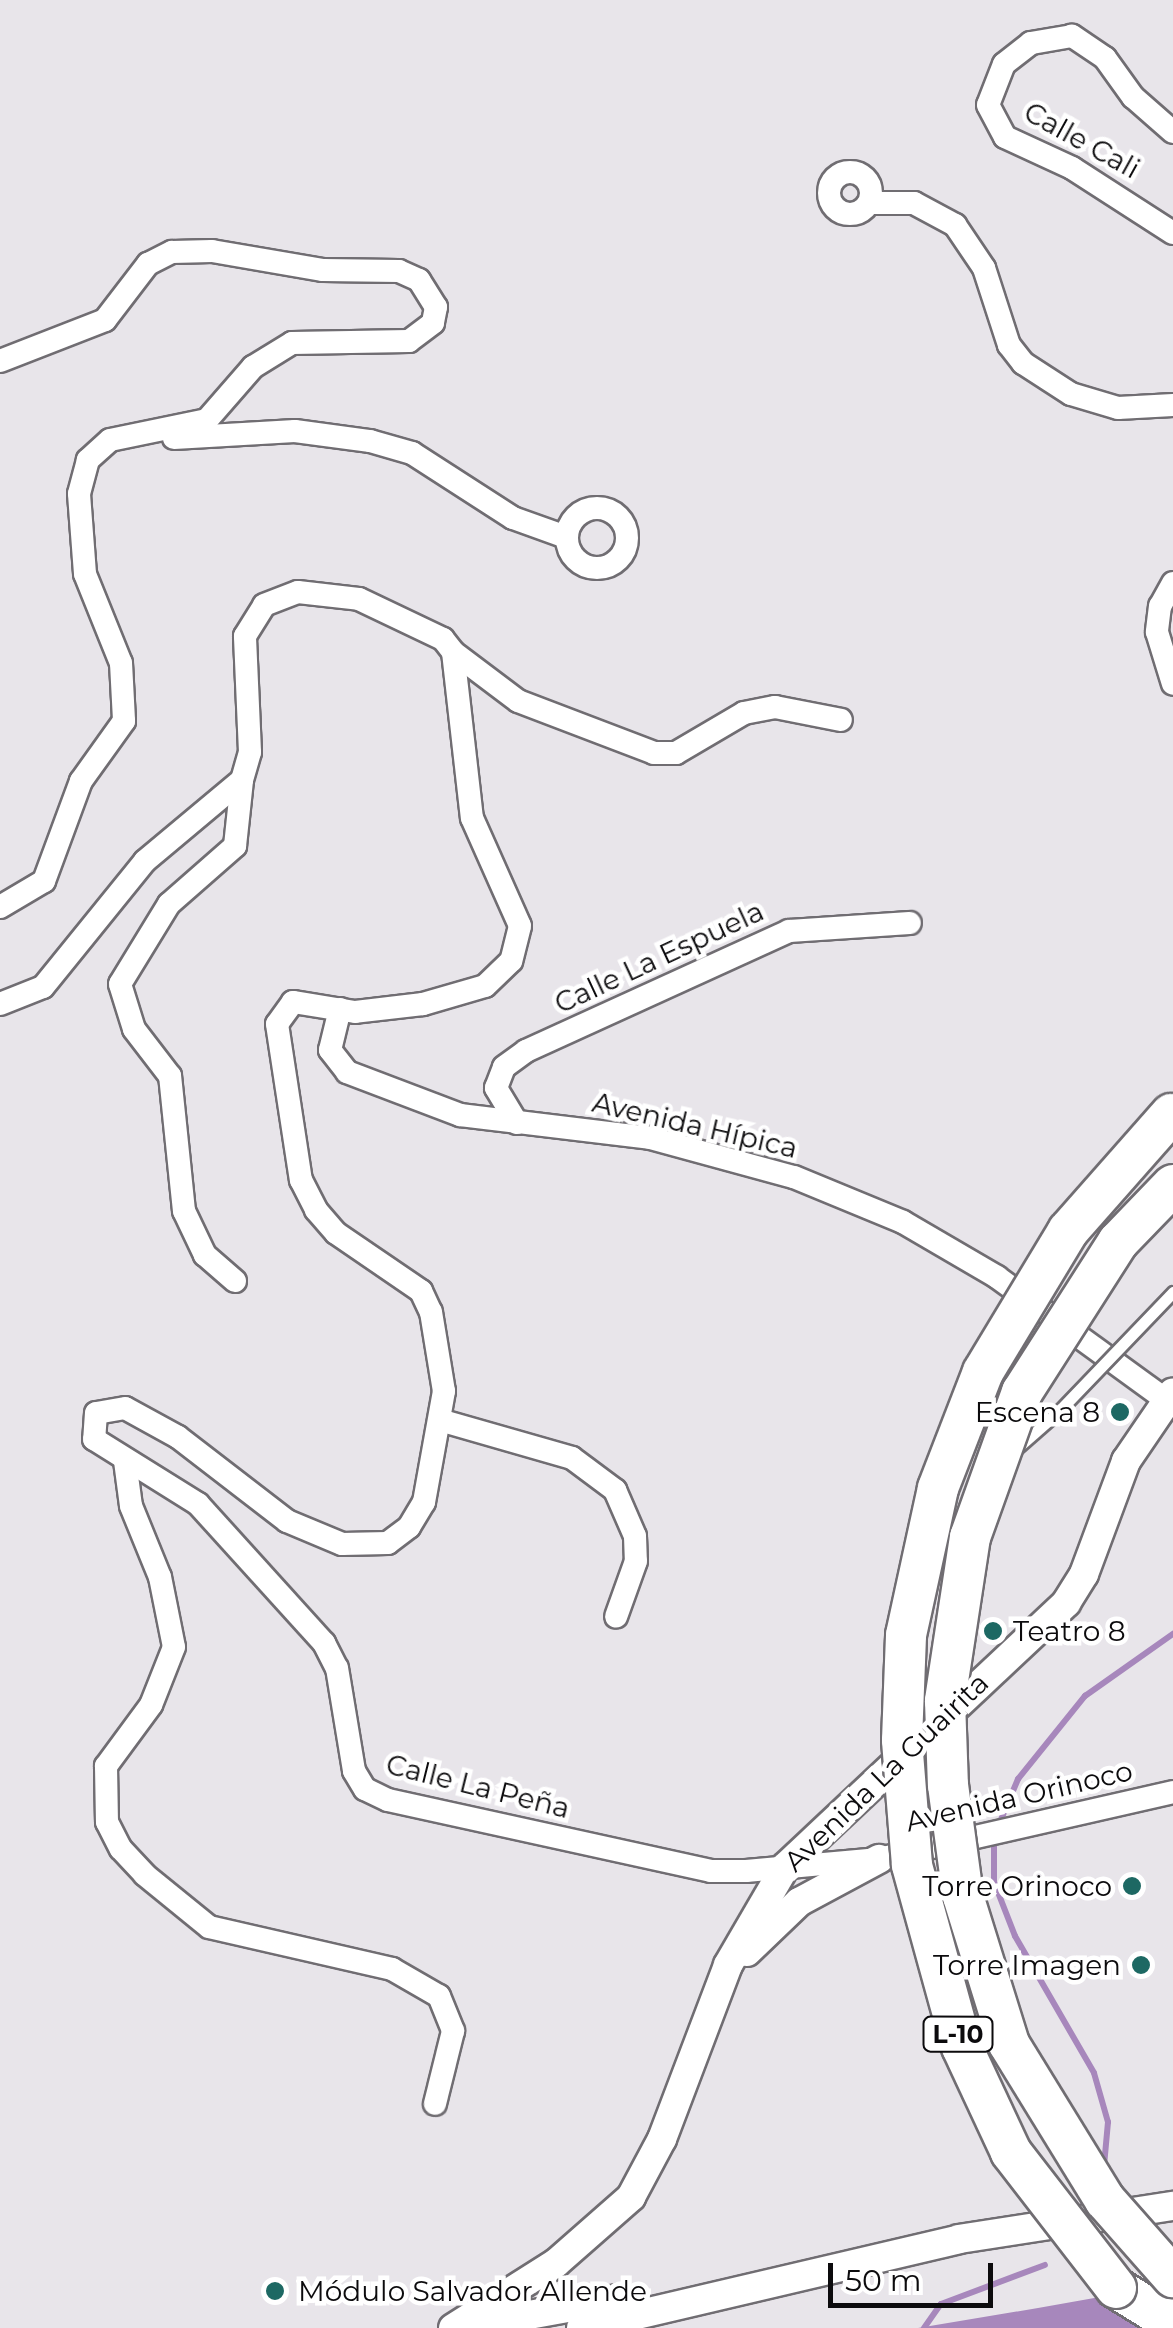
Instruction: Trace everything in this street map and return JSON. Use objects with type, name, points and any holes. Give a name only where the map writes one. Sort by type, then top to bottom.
[{"type":"highway","name":"L-10","points":[[1116,2288],[1011,2152],[962,2047],[912,1865],[904,1803],[906,1636],[938,1488],[983,1372],[1068,1231],[1172,1113]]},
{"type":"highway","name":"L-10","points":[[1173,1185],[1118,1242],[1073,1306],[1022,1392],[992,1471],[954,1611],[945,1701],[948,1785],[963,1896],[1008,2044],[1105,2200],[1173,2277]]},
{"type":"highway","points":[[1116,2288],[1173,2323]]},
{"type":"highway","points":[[1116,2288],[1127,2328]]},
{"type":"street","name":"Calle Cali","points":[[1173,132],[1132,97],[1105,58],[1072,36],[1031,43],[1004,64],[988,105],[1005,137],[1072,168],[1173,233]]},
{"type":"street","points":[[869,203],[914,203],[955,225],[979,257],[1009,345],[1023,363],[1071,394],[1118,408],[1173,405]]},
{"type":"street","points":[[0,361],[106,320],[148,264],[172,252],[212,251],[322,270],[398,271],[430,294],[433,324],[409,341],[292,344],[253,367],[207,420],[131,436],[97,449],[79,494],[85,574],[122,663],[124,721],[81,781],[44,881],[0,908]]},
{"type":"street","points":[[131,436],[209,439],[294,431],[370,441],[412,453],[513,518],[566,537]]},
{"type":"street","points":[[1173,583],[1159,650],[1173,684]]},
{"type":"street","points":[[235,1281],[205,1255],[184,1211],[170,1076],[134,1029],[120,984],[169,904],[235,846],[242,780],[250,752],[245,636],[264,605],[298,592],[359,600],[442,639],[453,652],[518,700],[654,753],[676,753],[744,713],[775,707],[841,720]]},
{"type":"street","points":[[435,2104],[452,2031],[439,1996],[392,1969],[209,1927],[133,1862],[107,1822],[106,1766],[151,1705],[174,1647],[160,1578],[132,1506],[125,1461],[94,1439],[96,1414],[108,1408],[154,1421],[288,1521],[363,1548],[388,1542],[409,1527],[424,1502],[442,1421],[437,1335],[421,1291],[336,1232],[301,1180],[278,1024],[293,1002],[340,1009],[423,1004],[484,986],[518,944],[514,907],[472,818],[453,652]]},
{"type":"street","points":[[0,1004],[43,988],[144,861],[242,780]]},
{"type":"street","name":"Calle La Espuela","points":[[517,1123],[496,1088],[504,1068],[526,1051],[789,931],[910,923]]},
{"type":"street","name":"Avenida Hípica","points":[[340,1009],[330,1050],[347,1072],[460,1115],[586,1127],[727,1157],[903,1222],[997,1277],[1170,1396]]},
{"type":"street","name":"Avenida La Guairita","points":[[454,2328],[599,2230],[631,2197],[662,2139],[720,1984],[785,1867],[1066,1603],[1084,1574],[1126,1461],[1170,1396]]},
{"type":"street","points":[[442,1421],[572,1458],[615,1490],[635,1536],[636,1560],[616,1616]]},
{"type":"street","name":"Calle La Peña","points":[[125,1461],[198,1504],[324,1642],[340,1682],[354,1771],[365,1788],[388,1800],[711,1870],[879,1859]]},
{"type":"street","name":"Avenida Orinoco","points":[[879,1859],[1173,1792]]},
{"type":"street","points":[[720,1984],[799,1902],[879,1859]]},
{"type":"street","points":[[581,2328],[959,2239],[1173,2206]]},
{"type":"street","points":[[454,2328],[740,2275],[802,2274]]},
{"type":"lane","points":[[992,1471],[1173,1292]]},
{"type":"shaded area","points":[[1173,2284],[1173,2328],[918,2328],[1038,2308]]},
{"type":"waterway","points":[[997,1829],[1018,1779],[1085,1696],[1173,1634]]},
{"type":"waterway","points":[[994,1841],[994,1882],[1015,1936],[1094,2073],[1108,2122],[1104,2166]]},
{"type":"waterway","points":[[924,2328],[941,2304],[1045,2265]]},
{"type":"place","name":"Escena 8","points":[[1120,1412]]},
{"type":"place","name":"Teatro 8","points":[[993,1631]]},
{"type":"place","name":"Torre Orinoco","points":[[1132,1886]]},
{"type":"place","name":"Torre Imagen","points":[[1141,1965]]},
{"type":"place","name":"Módulo Salvador Allende","points":[[275,2291]]}]
